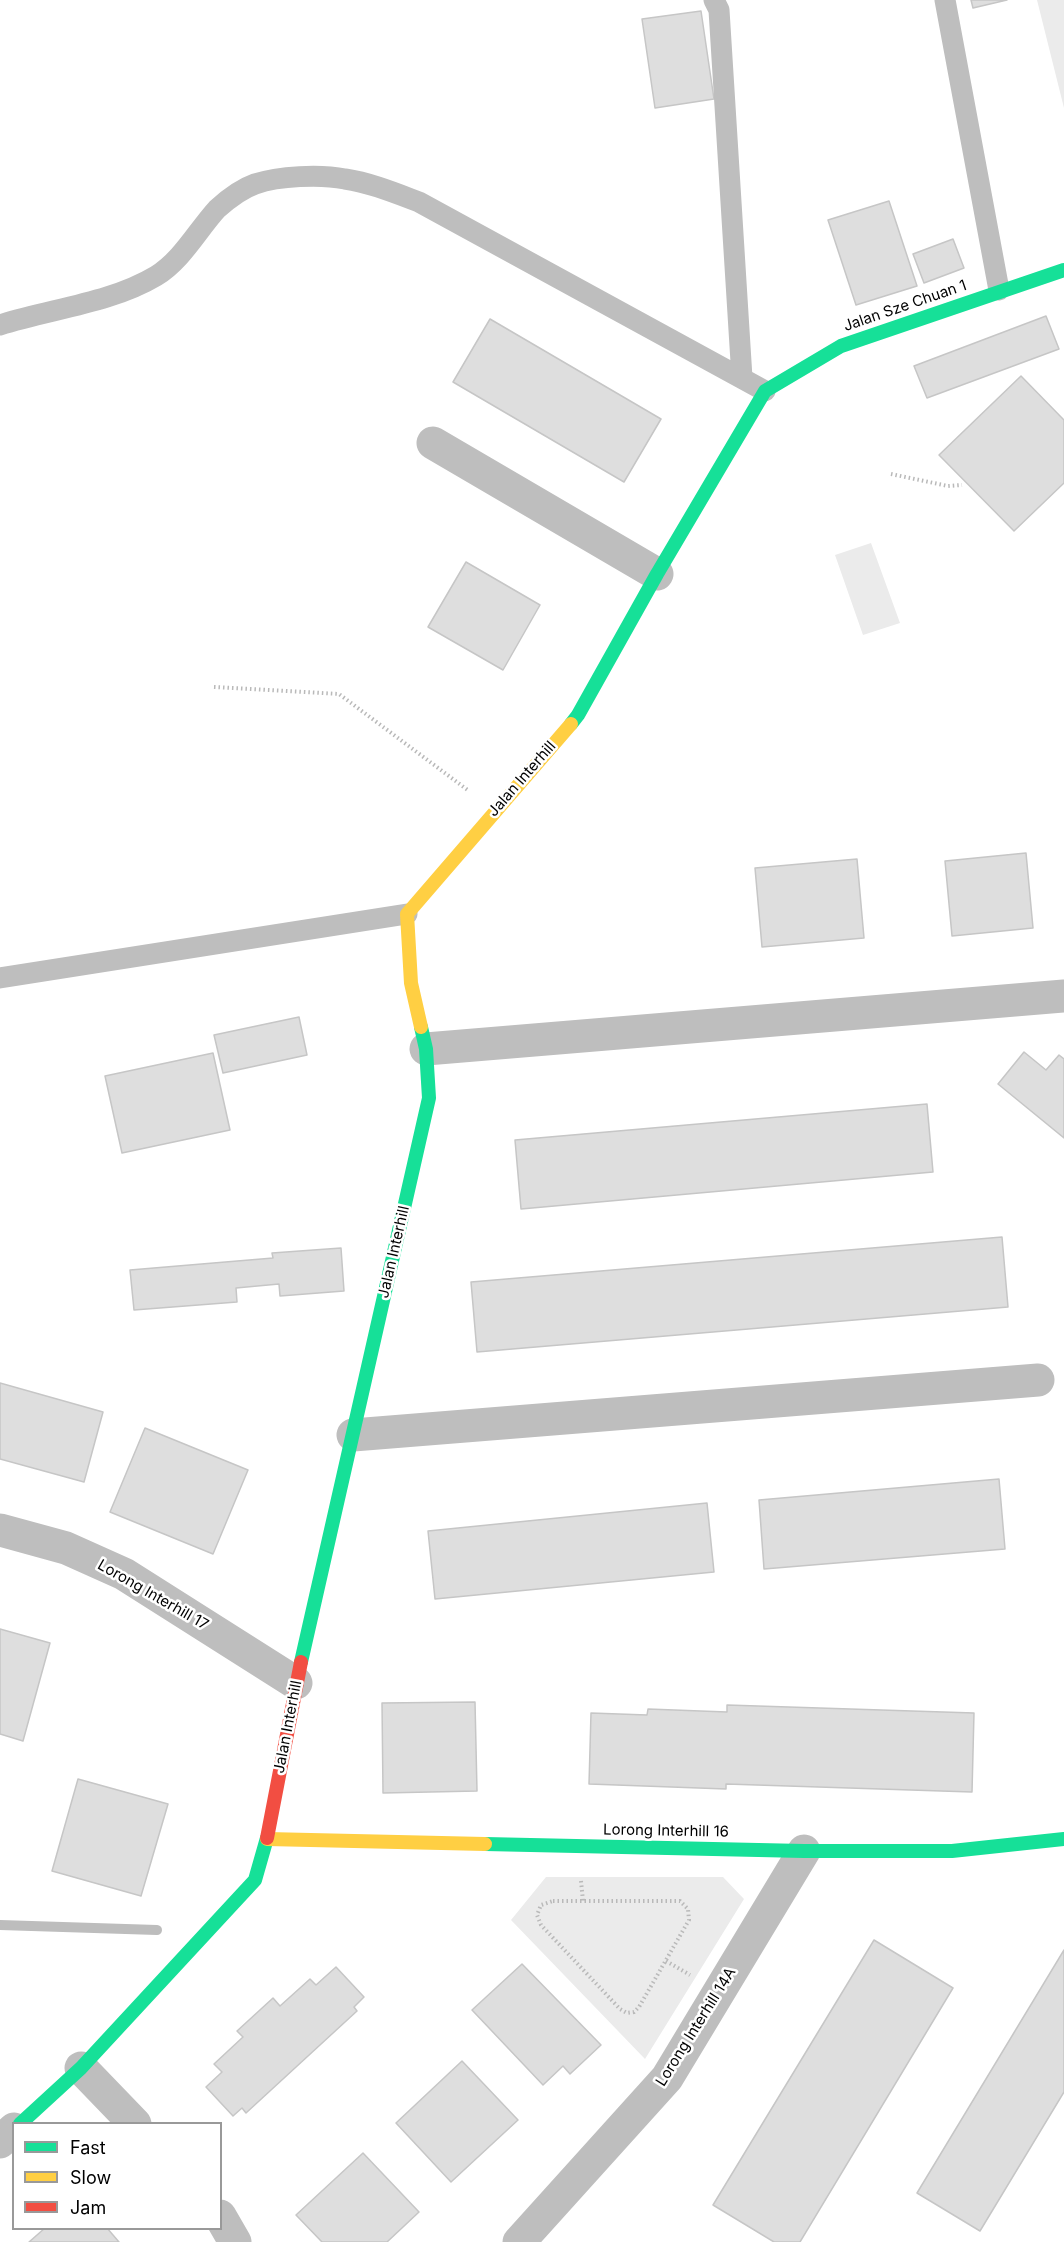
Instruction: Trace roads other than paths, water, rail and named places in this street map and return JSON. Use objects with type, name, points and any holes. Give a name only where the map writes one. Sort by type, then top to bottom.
[{"type":"street","name":"Jalan Sze Chuan 1","points":[[765,391],[841,346],[999,290],[1064,270]]},
{"type":"street","name":"Jalan Interhill","points":[[22,2122],[81,2068],[255,1880],[267,1839],[296,1683],[429,1098],[426,1049],[411,983],[407,914],[578,715],[657,574],[765,391]]},
{"type":"street","points":[[433,443],[657,574]]},
{"type":"street","points":[[426,1049],[1064,996]]},
{"type":"street","points":[[353,1435],[1038,1380]]},
{"type":"street","name":"Lorong Interhill 17","points":[[0,1530],[66,1548],[124,1574],[296,1683]]},
{"type":"street","name":"Lorong Interhill 16","points":[[267,1839],[804,1851],[952,1851],[1064,1839]]},
{"type":"street","name":"Lorong Interhill 14A","points":[[519,2242],[667,2078],[804,1851]]},
{"type":"street","points":[[81,2068],[133,2122]]},
{"type":"street","points":[[0,2142],[12,2131]]},
{"type":"street","points":[[222,2219],[235,2242]]},
{"type":"lane","points":[[714,0],[719,21],[742,378]]},
{"type":"lane","points":[[945,0],[999,290]]},
{"type":"lane","points":[[0,325],[110,296],[138,286],[158,275],[177,258],[217,210],[232,196],[255,184],[311,176],[344,178],[369,184],[419,202],[765,391]]},
{"type":"lane","points":[[0,978],[407,914]]},
{"type":"waterway","points":[[0,1925],[157,1930]]}]
